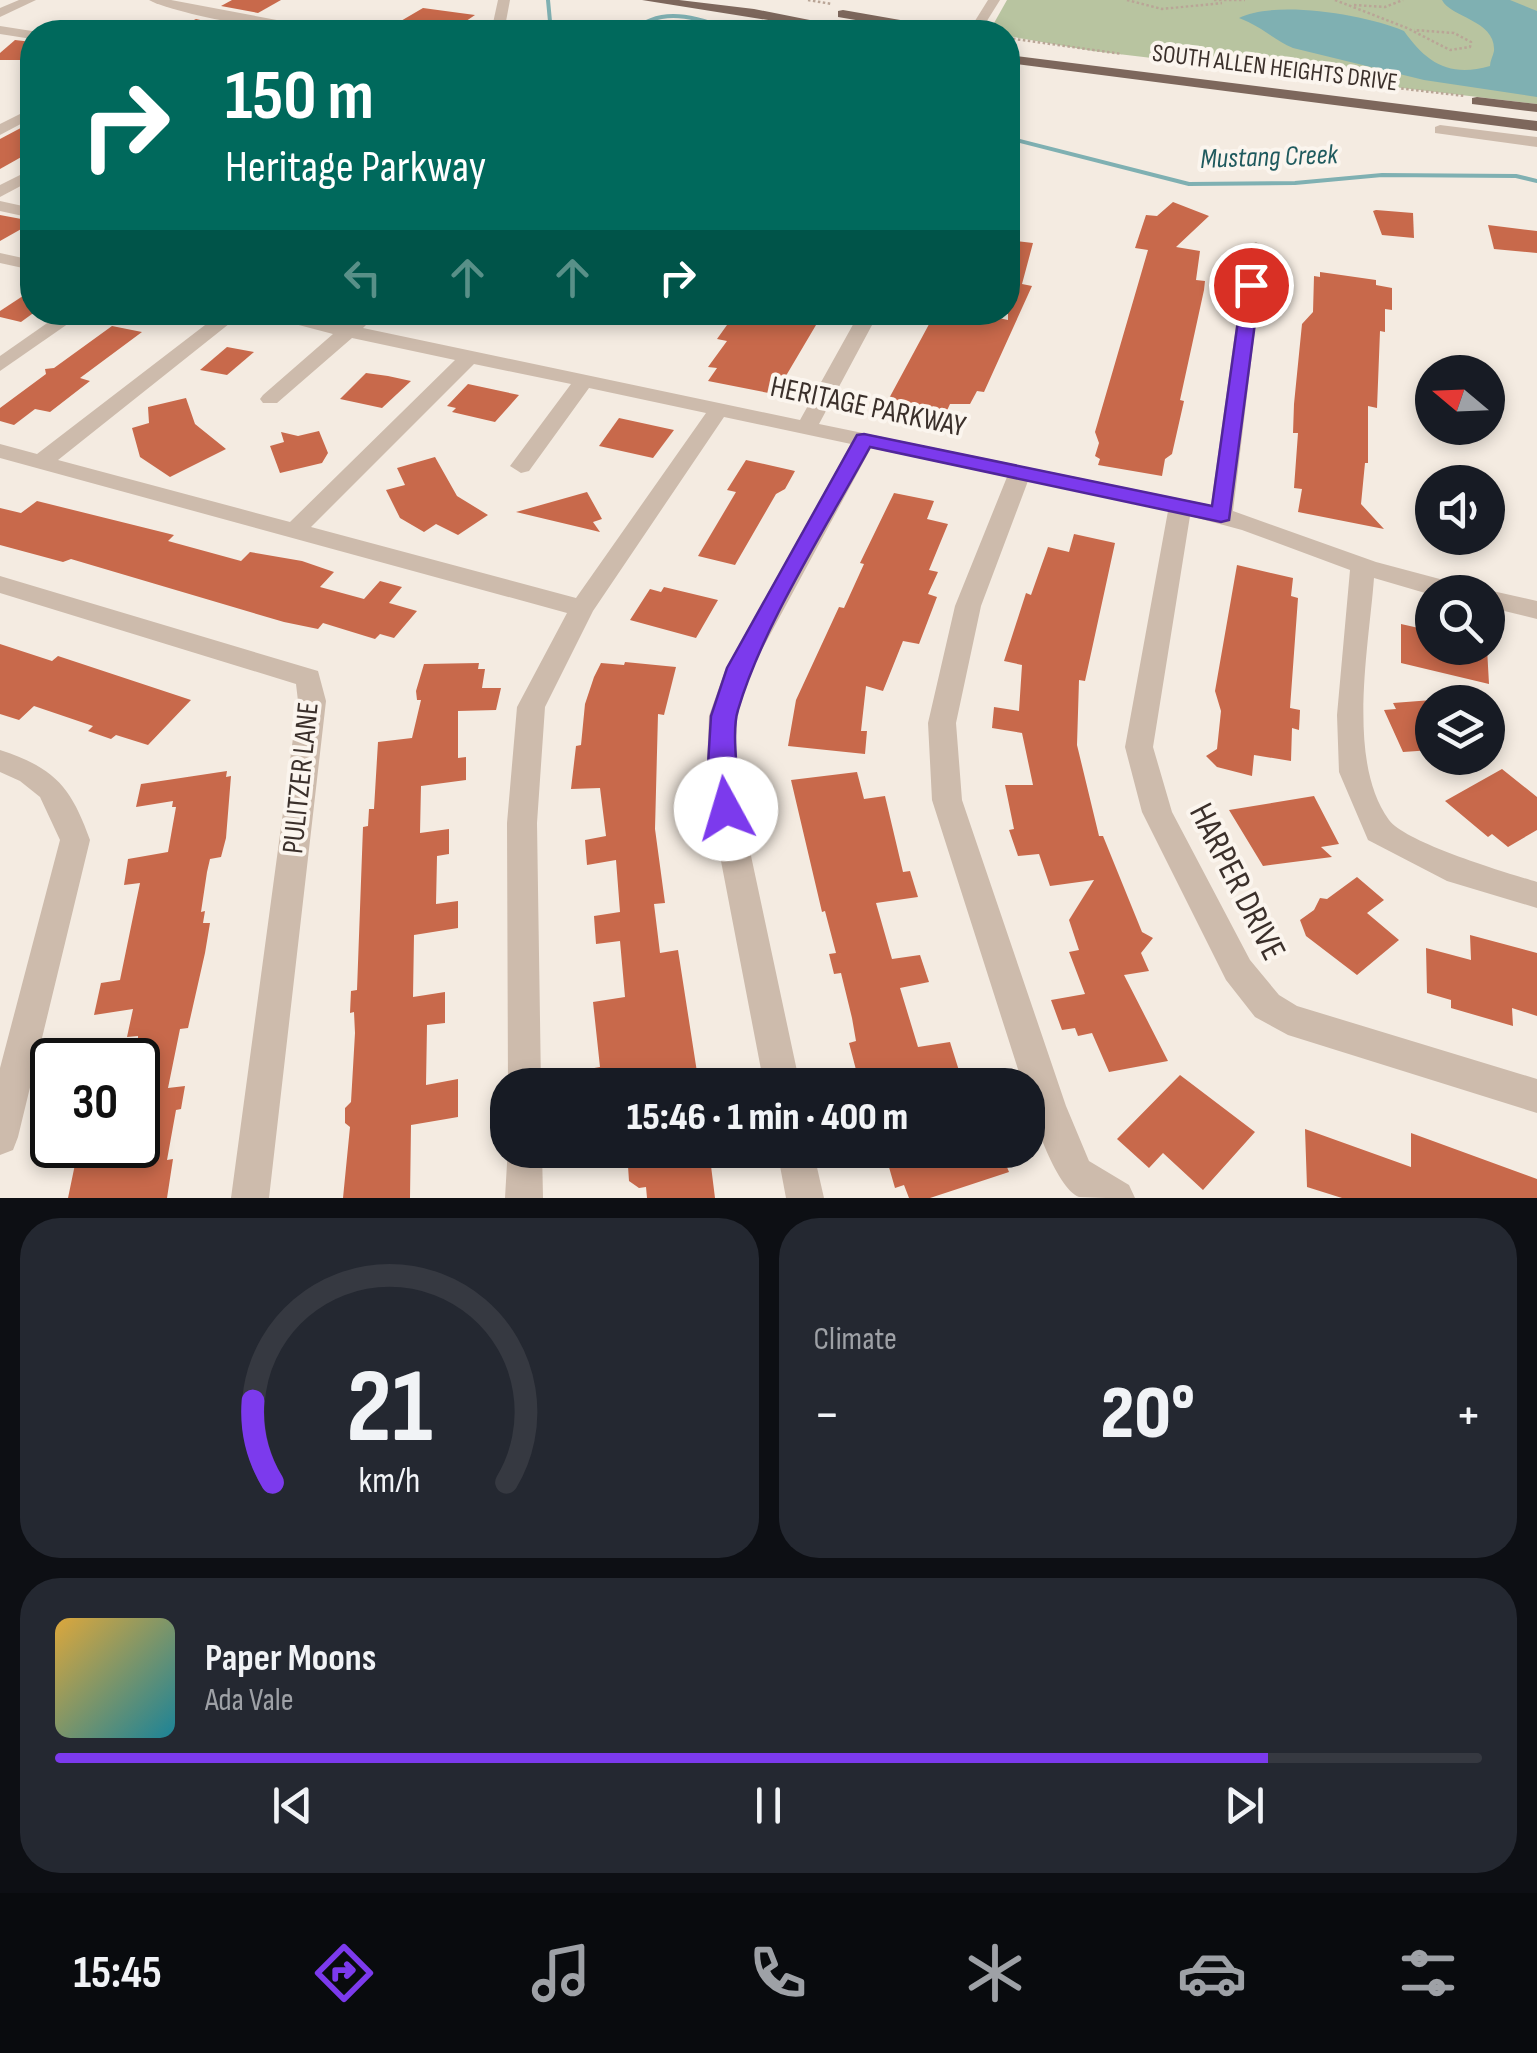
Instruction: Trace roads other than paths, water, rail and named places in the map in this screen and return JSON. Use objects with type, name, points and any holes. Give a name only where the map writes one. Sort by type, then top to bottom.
[{"type":"main road","points":[[648,0],[798,20]]},
{"type":"main road","points":[[767,0],[879,20]]},
{"type":"main road","name":"SOUTH ALLEN HEIGHTS DRIVE","points":[[1020,41],[1340,84],[1349,103]]},
{"type":"main road","name":"SOUTH ALLEN HEIGHTS DRIVE","points":[[1020,60],[1349,103],[1496,128],[1537,126]]},
{"type":"main road","points":[[1468,98],[1537,108]]},
{"type":"street","points":[[0,13],[30,0]]},
{"type":"street","points":[[155,0],[246,20]]},
{"type":"street","points":[[1440,130],[1496,128],[1537,142]]},
{"type":"street","points":[[1221,515],[1256,246]]},
{"type":"street","points":[[0,365],[57,325]]},
{"type":"street","points":[[41,462],[218,325]]},
{"type":"street","name":"HERITAGE PARKWAY","points":[[319,325],[1221,515],[1288,536],[1362,568],[1415,581]]},
{"type":"street","points":[[270,399],[354,325]]},
{"type":"street","points":[[806,428],[863,325]]},
{"type":"street","points":[[295,530],[469,357]]},
{"type":"street","points":[[521,466],[584,381]]},
{"type":"street","points":[[523,1068],[522,823],[531,707],[582,608],[719,409]]},
{"type":"street","points":[[779,1068],[726,809],[721,765],[723,716],[739,668],[864,440]]},
{"type":"street","points":[[0,450],[582,608]]},
{"type":"street","points":[[1020,472],[968,606],[950,684],[942,723],[947,800],[1048,1106],[1076,1174],[1116,1198]]},
{"type":"street","name":"HARPER DRIVE","points":[[1180,506],[1139,747],[1158,812],[1244,980],[1267,1006],[1288,1019],[1537,1096]]},
{"type":"street","points":[[1362,568],[1351,714],[1353,772],[1379,831],[1458,872],[1537,894]]},
{"type":"street","name":"PULITZER LANE","points":[[0,584],[309,678],[312,701],[250,1198]]},
{"type":"street","points":[[1505,603],[1537,610]]},
{"type":"street","points":[[0,761],[23,768],[61,798],[75,840],[0,1137]]},
{"type":"street","points":[[524,1168],[524,1198]]},
{"type":"street","points":[[799,1168],[805,1198]]},
{"type":"water","points":[[1442,0],[1510,0],[1537,11],[1537,97],[1424,80],[1293,48],[1239,18],[1274,10],[1296,10],[1366,19],[1404,31],[1440,65],[1462,70],[1490,66],[1494,51],[1488,32]]},
{"type":"waterway","name":"Mustang Creek","points":[[548,0],[550,20]]},
{"type":"waterway","name":"Mustang Creek","points":[[652,20],[670,16],[700,20]]},
{"type":"waterway","name":"Mustang Creek","points":[[1020,141],[1189,184],[1295,183],[1382,175],[1516,176],[1537,181]]}]
